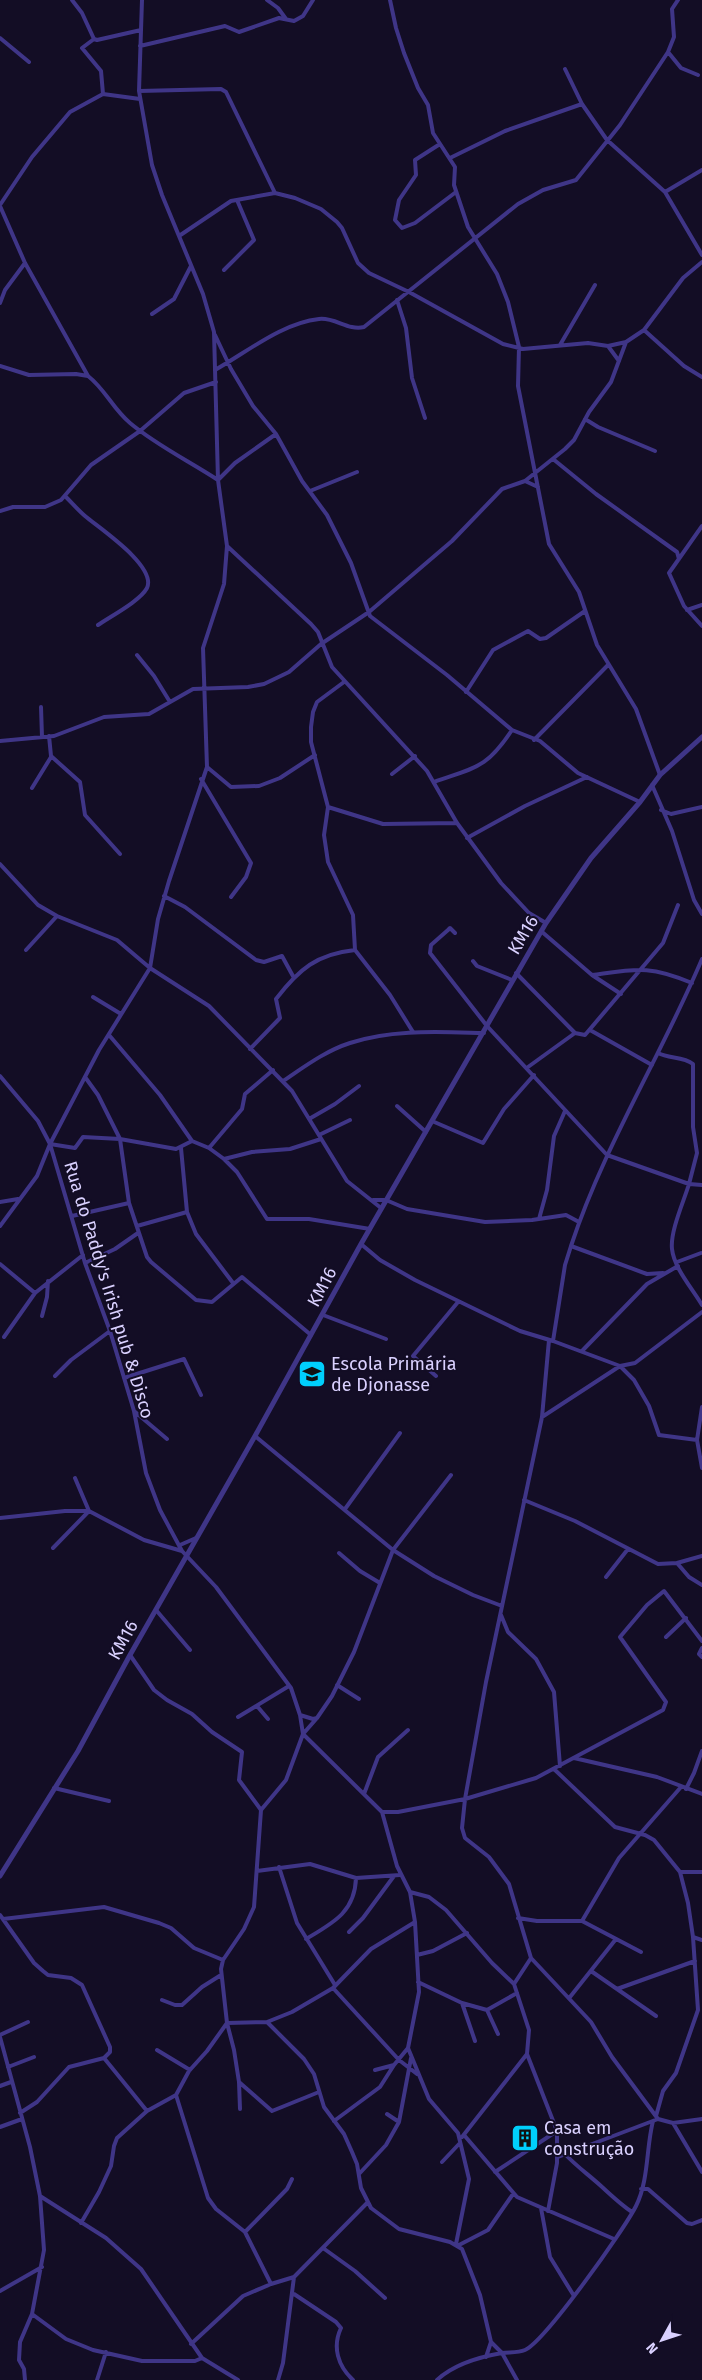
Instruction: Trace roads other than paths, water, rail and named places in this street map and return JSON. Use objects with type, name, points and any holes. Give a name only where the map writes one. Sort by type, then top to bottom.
[{"type":"street","points":[[72,0],[82,12],[94,39]]},
{"type":"street","points":[[142,0],[139,91],[152,165],[203,294],[214,332],[228,362],[254,406],[276,434],[298,474],[327,515],[351,563],[369,612],[376,621],[512,730],[544,745],[571,768],[640,802]]},
{"type":"street","points":[[267,0],[278,8],[286,19]]},
{"type":"street","points":[[140,46],[225,26],[239,32],[279,18],[294,21],[303,16],[313,0]]},
{"type":"street","points":[[390,0],[401,45],[418,88],[428,105],[431,127],[455,167],[454,185],[468,227],[502,287],[519,347],[518,386],[548,544],[579,592],[593,637],[636,709],[660,775]]},
{"type":"street","points":[[215,370],[262,340],[315,320],[329,320],[351,327],[364,327],[518,204],[543,190],[576,180],[606,140],[624,120],[668,52],[674,37],[672,8],[678,0]]},
{"type":"street","points":[[103,94],[101,71],[82,48],[94,39],[97,40],[141,30]]},
{"type":"street","points":[[0,38],[29,62]]},
{"type":"street","points":[[668,52],[681,68],[698,75]]},
{"type":"street","points":[[566,69],[582,104],[606,140],[665,192],[702,256]]},
{"type":"street","points":[[139,91],[221,89],[226,92],[275,193]]},
{"type":"street","points":[[140,99],[103,94],[78,106],[65,117],[32,157],[0,206],[25,263],[88,376],[97,383],[118,412],[140,431],[218,480]]},
{"type":"street","points":[[450,158],[519,125],[582,104]]},
{"type":"street","points":[[440,144],[415,160],[416,173],[399,200],[395,220],[402,228],[411,225],[456,192]]},
{"type":"street","points":[[665,192],[702,170]]},
{"type":"street","points":[[179,236],[226,204],[237,200],[275,193],[301,199],[328,214],[342,228],[363,268],[503,344],[519,347],[588,344],[608,346],[626,342],[644,330],[683,278],[702,262]]},
{"type":"street","points":[[224,270],[254,240],[237,200]]},
{"type":"street","points":[[0,303],[5,290],[25,263]]},
{"type":"street","points":[[152,314],[174,299],[191,266]]},
{"type":"street","points":[[560,345],[595,285]]},
{"type":"street","points":[[0,287],[5,290]]},
{"type":"street","points":[[398,300],[406,328],[412,378],[425,418]]},
{"type":"street","points":[[644,330],[684,366],[702,377]]},
{"type":"street","points":[[0,1226],[18,1199],[37,1176],[50,1144],[85,1077],[150,968],[164,896],[206,767],[203,648],[224,584],[227,546],[218,480],[214,332]]},
{"type":"street","points":[[0,741],[49,736],[104,717],[148,714],[187,691],[248,687],[272,681],[289,672],[321,644],[369,612],[452,541],[502,489],[525,481],[574,440],[585,419],[611,382],[626,342]]},
{"type":"street","points":[[608,346],[619,361]]},
{"type":"street","points":[[0,366],[29,375],[76,374],[88,376]]},
{"type":"street","points":[[0,511],[13,507],[45,507],[66,497],[90,465],[140,431],[184,392],[216,382]]},
{"type":"street","points":[[585,419],[598,427],[655,451]]},
{"type":"street","points":[[218,480],[235,464],[276,434]]},
{"type":"street","points":[[553,459],[596,494],[677,552],[679,559]]},
{"type":"street","points":[[310,491],[357,472]]},
{"type":"street","points":[[525,481],[538,487]]},
{"type":"street","points":[[66,497],[84,516],[124,548],[145,570],[149,579],[147,588],[140,596],[98,625]]},
{"type":"street","points":[[702,526],[669,573],[687,610],[702,626]]},
{"type":"street","points":[[227,546],[318,632],[321,644],[332,667],[415,756],[434,782],[467,838],[500,883],[529,912],[546,923]]},
{"type":"street","points":[[677,552],[685,551]]},
{"type":"street","points":[[687,610],[702,605]]},
{"type":"street","points":[[466,692],[490,652],[498,646],[528,631],[540,639],[546,638],[585,611]]},
{"type":"street","points":[[136,655],[154,676],[170,702]]},
{"type":"street","points":[[534,740],[608,665]]},
{"type":"street","points":[[344,682],[314,706],[311,742],[328,807],[324,822],[328,862],[353,915],[355,950],[390,995],[413,1032]]},
{"type":"street","points":[[41,707],[42,737]]},
{"type":"street","points":[[434,782],[487,762],[512,730]]},
{"type":"street","points":[[32,788],[51,757],[49,736]]},
{"type":"street","name":"KM16","points":[[0,1876],[78,1751],[156,1610],[185,1552],[196,1538],[255,1436],[381,1208],[484,1033],[541,931],[591,858],[640,802],[652,784],[702,738]]},
{"type":"street","points":[[206,767],[231,787],[259,786],[280,778],[314,755]]},
{"type":"street","points":[[392,774],[415,756]]},
{"type":"street","points":[[51,757],[78,780],[85,815],[120,854]]},
{"type":"street","points":[[467,838],[525,806],[587,777]]},
{"type":"street","points":[[201,779],[251,863],[246,877],[231,897]]},
{"type":"street","points":[[652,784],[661,810],[672,832],[694,900],[702,914]]},
{"type":"street","points":[[328,807],[384,824],[457,823]]},
{"type":"street","points":[[661,810],[671,814],[702,807]]},
{"type":"street","points":[[667,822],[671,814]]},
{"type":"street","points":[[0,864],[33,901],[57,916],[117,940],[150,968],[209,1006],[273,1070],[300,1102],[347,1181],[381,1208]]},
{"type":"street","points":[[164,896],[185,907],[256,960],[264,962],[282,956],[294,978]]},
{"type":"street","points":[[516,973],[575,1033],[581,1036],[590,1030],[663,944],[678,905]]},
{"type":"street","points":[[26,950],[57,916]]},
{"type":"street","points":[[455,933],[450,928],[431,945],[430,953],[487,1026],[607,1155],[689,1184],[702,1185]]},
{"type":"street","points":[[541,931],[592,975],[621,994]]},
{"type":"street","points":[[250,1049],[280,1018],[276,999],[294,978],[322,956],[355,950]]},
{"type":"street","points":[[702,959],[607,1155],[578,1222],[570,1246],[551,1340],[542,1418],[502,1606],[465,1800],[462,1828],[466,1838],[489,1857],[502,1872],[509,1884],[531,1958],[570,1997],[591,2022],[612,2056],[657,2118],[673,2123],[702,2119]]},
{"type":"street","points":[[473,961],[477,966],[512,980]]},
{"type":"street","points":[[592,975],[643,968],[670,974],[692,983]]},
{"type":"street","points":[[93,997],[121,1014]]},
{"type":"street","points":[[590,1030],[652,1065]]},
{"type":"street","points":[[283,1081],[327,1053],[348,1043],[413,1032],[484,1033]]},
{"type":"street","points":[[528,1068],[575,1033]]},
{"type":"street","points":[[109,1035],[160,1095],[192,1141],[209,1148],[237,1172],[267,1219],[309,1219],[370,1229]]},
{"type":"street","points":[[658,1053],[670,1058],[684,1058],[693,1064],[693,1127],[697,1153],[672,1244],[677,1264],[702,1304]]},
{"type":"street","points":[[209,1148],[242,1109],[245,1094],[273,1070]]},
{"type":"street","points":[[432,1121],[483,1143],[504,1109],[534,1075]]},
{"type":"street","name":"Rua do Paddy's Irish pub & Disco","points":[[0,1076],[38,1121],[50,1144],[85,1263],[110,1331],[134,1411],[146,1473],[160,1510],[185,1552]]},
{"type":"street","points":[[85,1077],[98,1095],[120,1139],[129,1203],[138,1233],[151,1262],[196,1300],[212,1302],[242,1277],[311,1335]]},
{"type":"street","points":[[309,1118],[335,1104],[359,1086]]},
{"type":"street","points":[[396,1106],[426,1132]]},
{"type":"street","points":[[539,1219],[546,1190],[554,1136],[565,1111]]},
{"type":"street","points":[[224,1159],[252,1152],[290,1149],[320,1137],[350,1120]]},
{"type":"street","points":[[50,1144],[71,1148],[78,1146],[83,1137],[120,1139],[176,1149],[192,1141]]},
{"type":"street","points":[[181,1148],[187,1212],[196,1234],[233,1283]]},
{"type":"street","points":[[0,1202],[18,1199]]},
{"type":"street","points":[[373,1200],[386,1200],[407,1209],[472,1221],[539,1219],[566,1215],[578,1222]]},
{"type":"street","points":[[72,1216],[129,1203]]},
{"type":"street","points":[[137,1226],[187,1212]]},
{"type":"street","points":[[85,1263],[115,1249],[138,1233]]},
{"type":"street","points":[[361,1244],[380,1260],[458,1302],[520,1332],[551,1340],[620,1366],[634,1380],[646,1399],[659,1435],[696,1440]]},
{"type":"street","points":[[570,1246],[647,1274],[663,1273]]},
{"type":"street","points":[[582,1352],[647,1284],[677,1264],[701,1253]]},
{"type":"street","points":[[4,1337],[35,1293],[83,1255]]},
{"type":"street","points":[[0,1264],[35,1293]]},
{"type":"street","points":[[42,1316],[48,1297],[48,1281]]},
{"type":"street","points":[[436,1376],[413,1356],[458,1302]]},
{"type":"street","points":[[542,1418],[620,1366],[635,1363],[702,1312]]},
{"type":"street","points":[[323,1315],[386,1339]]},
{"type":"street","points":[[55,1376],[71,1360],[110,1331]]},
{"type":"street","points":[[124,1378],[184,1359],[201,1395]]},
{"type":"street","points":[[702,1407],[696,1440],[702,1468]]},
{"type":"street","points":[[134,1411],[167,1439]]},
{"type":"street","points":[[345,1509],[400,1433]]},
{"type":"street","points":[[255,1436],[393,1550],[434,1576],[472,1595],[502,1606]]},
{"type":"street","points":[[240,2109],[239,2082],[227,2023],[221,1975],[223,1960],[244,1929],[254,1907],[261,1810],[286,1780],[303,1734],[317,1718],[338,1685],[354,1652],[393,1550],[451,1476]]},
{"type":"street","points":[[75,1478],[89,1511]]},
{"type":"street","points":[[524,1500],[544,1506],[658,1564],[677,1563],[702,1556]]},
{"type":"street","points":[[0,1518],[65,1511],[89,1511],[144,1540],[185,1552],[216,1587],[289,1686],[300,1715],[303,1734],[382,1812],[400,1875],[410,1892],[415,1922],[418,2006],[408,2048],[380,2087],[334,2121]]},
{"type":"street","points":[[53,1548],[89,1511]]},
{"type":"street","points":[[180,1545],[196,1538]]},
{"type":"street","points":[[606,1577],[628,1549]]},
{"type":"street","points":[[339,1553],[360,1571],[380,1583]]},
{"type":"street","points":[[677,1563],[689,1577],[702,1585]]},
{"type":"street","points":[[382,1812],[398,1812],[465,1800],[536,1778],[555,1770],[662,1710],[666,1702],[620,1637],[624,1630],[664,1591],[702,1641]]},
{"type":"street","points":[[156,1610],[190,1650]]},
{"type":"street","points":[[501,1615],[508,1632],[536,1659],[554,1692],[560,1766]]},
{"type":"street","points":[[666,1637],[686,1618]]},
{"type":"street","points":[[702,1648],[699,1654],[702,1657]]},
{"type":"street","points":[[130,1655],[154,1690],[167,1700],[192,1714],[212,1732],[242,1752],[238,1780],[261,1810]]},
{"type":"street","points":[[338,1685],[359,1699]]},
{"type":"street","points":[[238,1717],[289,1686]]},
{"type":"street","points":[[257,1706],[268,1719]]},
{"type":"street","points":[[300,1715],[313,1719],[317,1718]]},
{"type":"street","points":[[364,1794],[378,1757],[408,1730]]},
{"type":"street","points":[[686,1789],[694,1774],[702,1751]]},
{"type":"street","points":[[574,1758],[657,1777],[702,1794]]},
{"type":"street","points":[[555,1770],[615,1827],[654,1840],[680,1872],[693,1937],[698,2003],[697,2017],[676,2073],[663,2091],[657,2118],[558,2156]]},
{"type":"street","points":[[582,1921],[619,1858],[681,1787]]},
{"type":"street","points":[[54,1788],[109,1801]]},
{"type":"street","points":[[257,1871],[279,1866],[310,1864],[356,1878],[400,1875]]},
{"type":"street","points":[[279,1866],[292,1913],[334,1986],[399,2060],[417,2074]]},
{"type":"street","points":[[680,1872],[702,1872]]},
{"type":"street","points":[[349,1932],[363,1918],[394,1876]]},
{"type":"street","points":[[306,1940],[346,1911],[353,1900],[356,1878]]},
{"type":"street","points":[[410,1892],[429,1897],[446,1910],[492,1963],[514,1984],[529,2030],[527,2054],[557,2131],[558,2156],[548,2211]]},
{"type":"street","points":[[1,1917],[104,1907],[171,1928],[194,1948],[223,1960]]},
{"type":"street","points":[[1,1917],[34,1963],[43,1971],[48,1975],[72,1978],[82,1985],[110,2047],[110,2052],[104,2058],[69,2067],[37,2102],[20,2113]]},
{"type":"street","points":[[518,1918],[537,1921],[582,1921],[640,1952]]},
{"type":"street","points":[[227,2023],[267,2022],[292,2012],[334,1986],[379,1943],[415,1922]]},
{"type":"street","points":[[417,1955],[434,1951],[467,1933]]},
{"type":"street","points":[[693,1937],[702,1940]]},
{"type":"street","points":[[570,1997],[616,1939]]},
{"type":"street","points":[[514,1984],[531,1958]]},
{"type":"street","points":[[617,1989],[695,1961]]},
{"type":"street","points":[[591,1971],[656,2016]]},
{"type":"street","points":[[162,2000],[175,2005],[182,2004],[202,1987],[221,1975]]},
{"type":"street","points":[[418,1982],[462,2002],[487,2010],[517,1993]]},
{"type":"street","points":[[462,2002],[475,2041]]},
{"type":"street","points":[[487,2010],[498,2034]]},
{"type":"street","points":[[697,2017],[702,2020]]},
{"type":"street","points":[[25,2380],[24,2370],[19,2360],[20,2342],[32,2314],[42,2267],[44,2236],[40,2196],[0,2036],[28,2022]]},
{"type":"street","points":[[267,2022],[304,2059],[314,2074],[324,2107],[344,2134],[359,2174],[361,2188],[368,2202],[378,2215],[399,2230],[458,2244],[488,2230],[513,2194]]},
{"type":"street","points":[[81,2223],[111,2166],[115,2142],[147,2111],[176,2095],[190,2070],[207,2051],[227,2023]]},
{"type":"street","points":[[408,2048],[417,2074],[429,2099],[458,2133],[469,2180],[458,2244],[471,2267],[480,2295],[491,2342],[486,2357]]},
{"type":"street","points":[[157,2050],[190,2070]]},
{"type":"street","points":[[442,2162],[527,2054]]},
{"type":"street","points":[[8,2067],[34,2057]]},
{"type":"street","points":[[104,2058],[147,2111]]},
{"type":"street","points":[[359,2174],[386,2146],[398,2122],[411,2058]]},
{"type":"street","points":[[375,2070],[394,2065]]},
{"type":"street","points":[[0,2086],[10,2082]]},
{"type":"street","points":[[239,2082],[272,2111],[319,2092]]},
{"type":"street","points":[[176,2095],[208,2198],[216,2209],[245,2232],[271,2284]]},
{"type":"street","points":[[387,2114],[398,2122]]},
{"type":"street","points":[[0,2126],[22,2119]]},
{"type":"street","points":[[437,2380],[455,2366],[502,2353],[524,2350],[552,2323],[574,2296],[632,2212],[641,2189],[653,2121]]},
{"type":"street","points":[[673,2123],[702,2172]]},
{"type":"street","points":[[495,2172],[557,2131]]},
{"type":"street","points":[[464,2135],[513,2194],[614,2239]]},
{"type":"street","points":[[565,2154],[579,2170],[600,2185],[615,2202],[632,2212]]},
{"type":"street","points":[[245,2232],[287,2189],[292,2179]]},
{"type":"street","points":[[641,2189],[648,2189],[686,2223],[692,2224],[702,2220]]},
{"type":"street","points":[[40,2196],[106,2238],[141,2270],[202,2358],[238,2380]]},
{"type":"street","points":[[191,2344],[243,2296],[294,2277],[368,2202]]},
{"type":"street","points":[[40,2208],[50,2204]]},
{"type":"street","points":[[541,2208],[550,2257],[574,2296]]},
{"type":"street","points":[[323,2248],[355,2271],[385,2298]]},
{"type":"street","points":[[0,2292],[42,2267]]},
{"type":"street","points":[[278,2380],[283,2363],[294,2294],[294,2277]]},
{"type":"street","points":[[294,2294],[336,2322],[341,2328],[336,2339],[341,2367],[353,2380]]},
{"type":"street","points":[[32,2314],[66,2339],[93,2350],[149,2362],[195,2361],[202,2358]]},
{"type":"street","points":[[491,2342],[502,2353],[517,2380]]},
{"type":"street","points":[[97,2380],[106,2352]]},
{"type":"place","name":"Escola Primária de Djonasse","points":[[312,1374]]},
{"type":"place","name":"Casa em construção","points":[[525,2138]]}]
